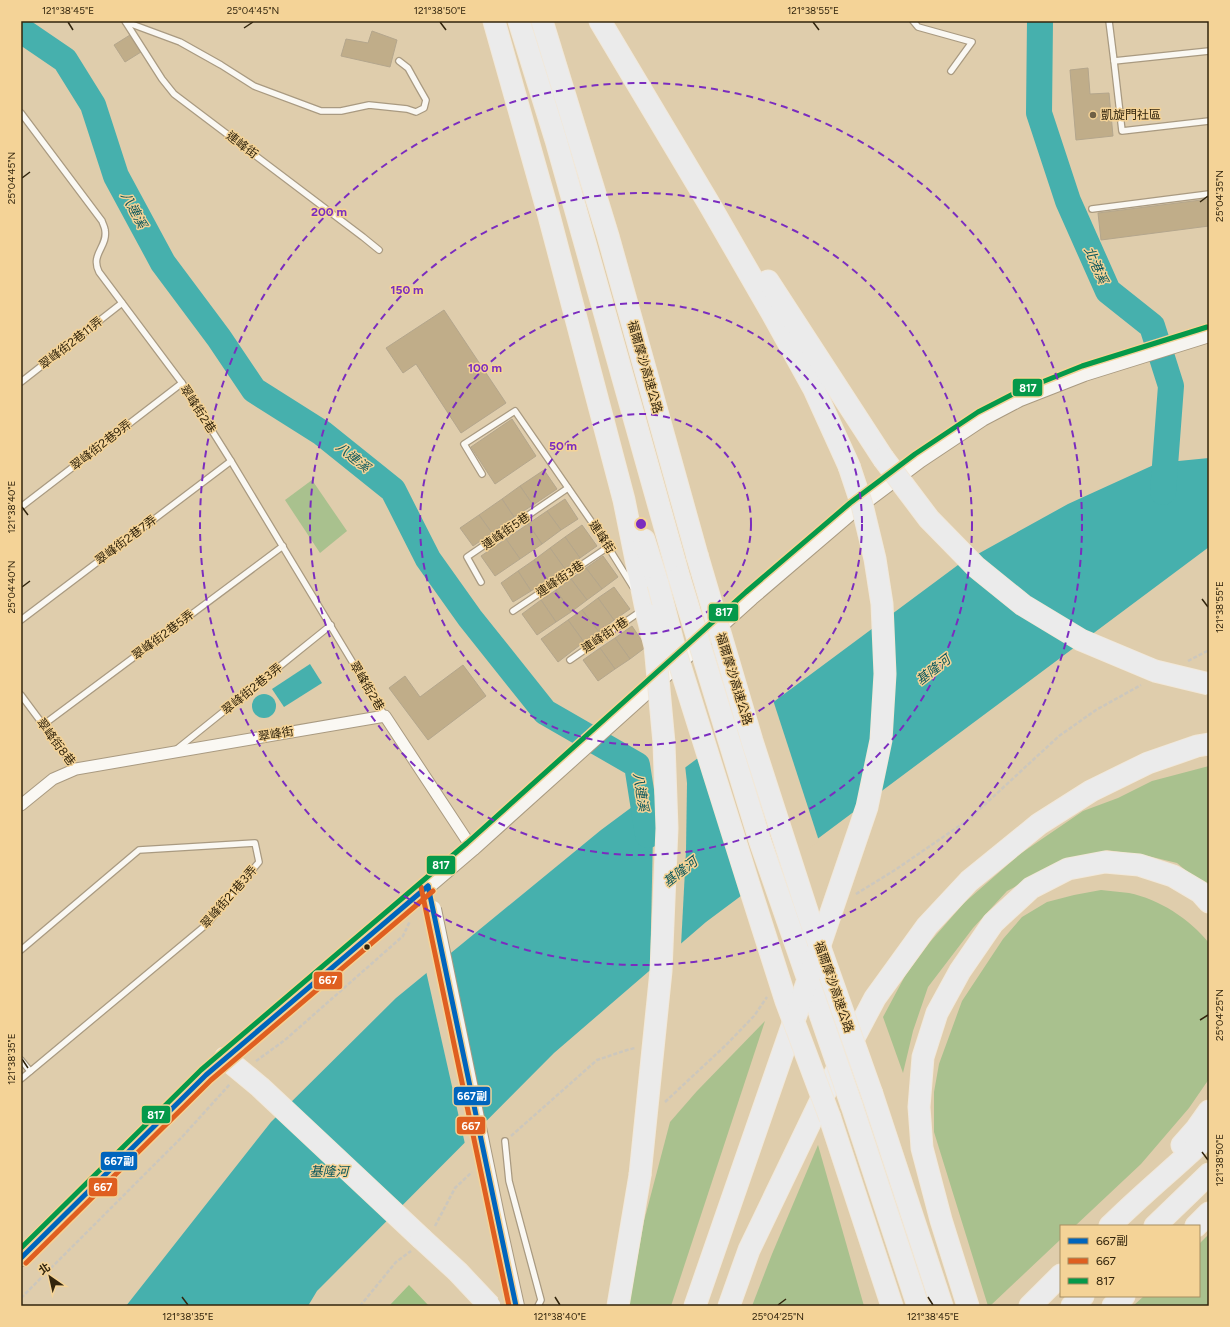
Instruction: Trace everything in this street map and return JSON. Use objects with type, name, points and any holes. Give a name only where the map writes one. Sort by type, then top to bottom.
[{"type":"highway","points":[[494,21],[548,212],[624,500],[642,610],[655,646],[664,743],[667,828],[661,971],[640,1175],[618,1306]]},
{"type":"highway","name":"福爾摩沙高速公路","points":[[519,21],[560,155],[679,577],[760,841],[850,1099],[918,1306]]},
{"type":"highway","name":"福爾摩沙高速公路","points":[[542,21],[608,236],[697,555],[752,741],[806,906],[874,1102],[942,1306]]},
{"type":"highway","points":[[600,21],[708,202],[814,389],[849,466],[862,505],[882,604],[885,674],[880,740],[868,807],[695,1306]]},
{"type":"highway","points":[[708,202],[776,291],[883,458],[929,519],[976,567],[1023,605],[1080,640],[1155,671],[1209,684]]},
{"type":"highway","points":[[624,500],[644,539],[658,584],[674,650],[786,1001],[830,1118],[892,1306]]},
{"type":"highway","points":[[729,1306],[748,1250],[820,1100],[875,998],[927,926],[969,881],[1039,824],[1091,791],[1148,763],[1197,746],[1209,744]]},
{"type":"highway","points":[[968,1306],[941,1220],[922,1148],[919,1108],[923,1057],[937,1013],[960,971],[994,923],[1031,888],[1068,869],[1104,862],[1139,865],[1173,876],[1200,892],[1209,902]]},
{"type":"highway","points":[[225,1058],[260,1087],[458,1272],[490,1306]]},
{"type":"highway","points":[[1136,1201],[1167,1162],[1197,1128],[1209,1110]]},
{"type":"highway","points":[[1111,1225],[1209,1135]]},
{"type":"highway","points":[[1156,1225],[1209,1174]]},
{"type":"highway","points":[[1197,1225],[1209,1213]]},
{"type":"highway","points":[[1030,1306],[1060,1276]]},
{"type":"highway","points":[[1072,1306],[1082,1297]]},
{"type":"highway","points":[[1113,1306],[1123,1297]]},
{"type":"street","points":[[21,1258],[177,1102],[225,1058],[472,848],[751,596],[842,519],[919,460],[982,418],[1020,398],[1084,373],[1209,334]]},
{"type":"street","points":[[385,716],[472,848]]},
{"type":"street","name":"翠峰街","points":[[21,805],[53,779],[76,768],[385,716]]},
{"type":"street","points":[[428,886],[516,1306]]},
{"type":"lane","points":[[913,21],[918,27],[972,42],[952,71]]},
{"type":"lane","points":[[1109,21],[1122,131],[1209,121]]},
{"type":"lane","points":[[126,22],[180,42],[254,86],[321,111],[341,111],[369,105],[407,109],[416,112],[424,108],[426,100],[408,68],[399,61]]},
{"type":"lane","name":"連峰街","points":[[126,22],[162,79],[174,94],[363,237],[378,250]]},
{"type":"lane","points":[[1114,61],[1209,52]]},
{"type":"lane","name":"翠峰街2巷","points":[[21,113],[102,222],[105,231],[105,238],[96,258],[96,266],[99,272],[182,383],[283,546],[385,716]]},
{"type":"lane","points":[[1092,209],[1209,194]]},
{"type":"lane","name":"翠峰街2巷11弄","points":[[21,382],[122,303]]},
{"type":"lane","name":"翠峰街2巷9弄","points":[[21,506],[182,383]]},
{"type":"lane","name":"連峰街","points":[[482,474],[464,444],[515,411],[608,546],[632,585],[634,591]]},
{"type":"lane","name":"翠峰街2巷7弄","points":[[21,620],[231,461]]},
{"type":"lane","name":"連峰街5巷","points":[[481,582],[467,557],[568,488]]},
{"type":"lane","name":"翠峰街2巷5弄","points":[[43,725],[283,546]]},
{"type":"lane","name":"連峰街3巷","points":[[512,611],[608,546]]},
{"type":"lane","points":[[642,610],[663,676]]},
{"type":"lane","name":"連峰街1巷","points":[[570,660],[642,610]]},
{"type":"lane","name":"翠峰街2巷3弄","points":[[173,752],[331,625]]},
{"type":"lane","name":"翠峰街8巷","points":[[21,695],[76,768]]},
{"type":"lane","name":"翠峰街21巷3弄","points":[[21,950],[139,850],[255,843],[259,862],[206,924],[30,1071]]},
{"type":"lane","points":[[21,1060],[30,1071],[21,1079]]},
{"type":"lane","points":[[505,1141],[508,1181],[541,1300],[538,1306]]},
{"type":"path","points":[[21,1298],[183,1136],[221,1093],[242,1073],[258,1059],[285,1040],[403,936],[414,914]]},
{"type":"green space","points":[[312,480],[347,531],[320,553],[285,500]]},
{"type":"green space","points":[[1209,766],[1209,890],[1177,863],[1148,856],[1107,850],[1056,865],[1007,891],[973,928],[928,987],[913,1031],[903,1073],[883,1017],[905,976],[930,942],[964,903],[1020,854],[1083,811],[1118,798],[1152,781]]},
{"type":"green space","points":[[1101,890],[1129,893],[1140,896],[1173,911],[1193,926],[1209,943],[1209,1079],[1189,1108],[1141,1164],[1076,1225],[1060,1225],[1060,1240],[990,1306],[988,1306],[934,1132],[934,1092],[939,1064],[962,1001],[1003,939],[1022,917],[1047,902]]},
{"type":"green space","points":[[765,1021],[671,1306],[629,1306],[644,1221],[670,1122],[697,1091]]},
{"type":"green space","points":[[818,1145],[864,1306],[752,1306],[772,1254]]},
{"type":"green space","points":[[1209,1234],[1209,1306],[1133,1306],[1143,1297],[1200,1297],[1200,1243]]},
{"type":"green space","points":[[409,1285],[429,1306],[389,1306]]},
{"type":"water","name":"基隆河","points":[[1209,458],[1209,547],[706,922],[554,1053],[317,1291],[308,1306],[126,1306],[271,1122],[396,998],[601,830],[958,565],[1068,504],[1158,463]]},
{"type":"water","points":[[310,664],[322,683],[284,707],[272,689]]},
{"type":"water","points":[[264,694],[269,695],[275,701],[275,711],[269,717],[264,718],[259,717],[253,711],[252,706],[253,701],[259,695]]},
{"type":"pier","points":[[773,700],[819,841],[755,888],[711,746]]},
{"type":"pier","points":[[685,765],[687,783],[686,851],[681,946],[650,973],[654,788]]},
{"type":"pier","points":[[448,953],[485,1125],[465,1144],[426,971]]},
{"type":"building","points":[[372,31],[397,40],[390,67],[341,56],[346,39],[368,43]]},
{"type":"building","points":[[130,35],[141,52],[125,62],[114,45]]},
{"type":"building","name":"凱旋門社區","points":[[1088,68],[1090,94],[1109,93],[1113,136],[1076,140],[1070,70]]},
{"type":"building","points":[[1209,199],[1209,226],[1101,240],[1098,213]]},
{"type":"building","points":[[444,310],[506,403],[461,433],[416,364],[403,373],[386,348]]},
{"type":"building","points":[[512,419],[536,456],[495,484],[471,447]]},
{"type":"building","points":[[544,470],[557,489],[533,505],[520,486]]},
{"type":"building","points":[[520,486],[533,505],[514,517],[502,499]]},
{"type":"building","points":[[502,499],[514,517],[492,533],[479,515]]},
{"type":"building","points":[[565,499],[578,519],[561,530],[547,511]]},
{"type":"building","points":[[547,511],[561,530],[542,544],[528,524]]},
{"type":"building","points":[[479,515],[492,533],[473,546],[460,528]]},
{"type":"building","points":[[528,524],[542,544],[520,559],[506,539]]},
{"type":"building","points":[[582,525],[597,546],[580,558],[565,537]]},
{"type":"building","points":[[565,537],[580,558],[565,569],[550,548]]},
{"type":"building","points":[[506,539],[520,559],[495,576],[481,556]]},
{"type":"building","points":[[550,548],[565,569],[548,580],[534,560]]},
{"type":"building","points":[[603,556],[618,577],[602,589],[586,568]]},
{"type":"building","points":[[534,560],[548,580],[531,591],[518,571]]},
{"type":"building","points":[[586,568],[602,589],[587,600],[571,579]]},
{"type":"building","points":[[518,571],[531,591],[513,602],[501,583]]},
{"type":"building","points":[[571,579],[587,600],[571,612],[556,590]]},
{"type":"building","points":[[614,587],[630,609],[614,620],[598,598]]},
{"type":"building","points":[[556,590],[571,612],[556,622],[541,600]]},
{"type":"building","points":[[598,598],[614,620],[599,632],[582,610]]},
{"type":"building","points":[[541,600],[556,622],[537,635],[522,614]]},
{"type":"building","points":[[582,610],[599,632],[584,642],[568,620]]},
{"type":"building","points":[[568,620],[584,642],[558,662],[541,639]]},
{"type":"building","points":[[632,626],[646,647],[630,659],[615,638]]},
{"type":"building","points":[[615,638],[630,659],[615,669],[600,648]]},
{"type":"building","points":[[600,648],[615,669],[598,681],[583,660]]},
{"type":"building","points":[[463,665],[486,696],[428,740],[389,688],[405,676],[420,697]]},
{"type":"waterway","name":"北港溪","points":[[1040,21],[1039,113],[1068,201],[1108,291],[1152,326],[1171,386],[1163,492]]},
{"type":"waterway","name":"八連溪","points":[[21,30],[65,60],[93,105],[116,176],[163,263],[219,338],[254,390],[322,433],[393,490],[428,559],[470,618],[545,712],[637,765],[648,835]]},
{"type":"transit line","name":"817","points":[[21,1248],[201,1070],[467,843],[746,592],[850,503],[915,454],[978,412],[1017,392],[1082,366],[1207,327]]},
{"type":"transit line","name":"667副","points":[[428,886],[516,1306]]},
{"type":"transit line","name":"667副","points":[[21,1258],[206,1075],[428,886]]},
{"type":"transit line","name":"667","points":[[421,887],[509,1306]]},
{"type":"transit line","name":"667","points":[[26,1263],[211,1080],[433,891]]},
{"type":"place","name":"凱旋門社區","points":[[1093,115]]}]
